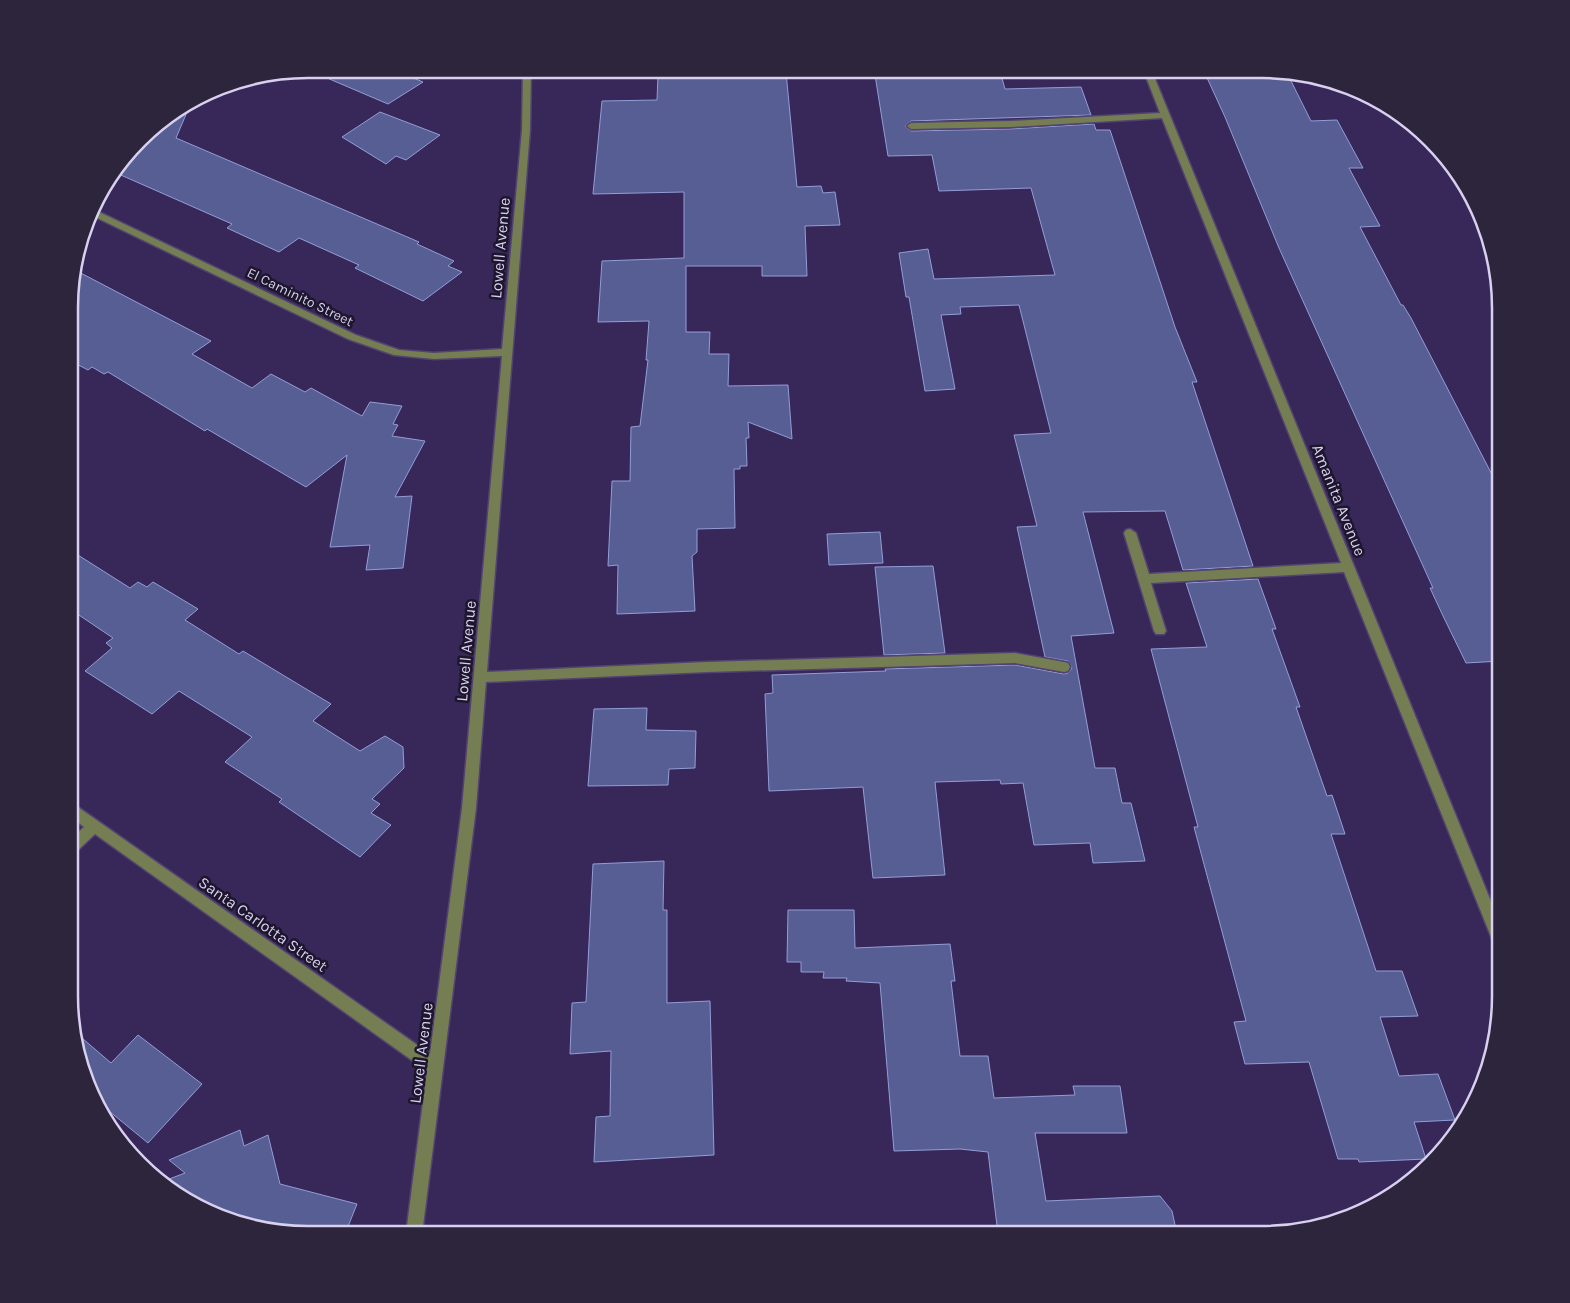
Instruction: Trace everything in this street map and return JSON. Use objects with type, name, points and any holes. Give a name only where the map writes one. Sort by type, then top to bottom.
[{"type":"street","name":"Lowell Avenue","points":[[415,1226],[469,808],[526,130],[528,78]]},
{"type":"street","name":"Amanita Avenue","points":[[1151,78],[1492,922]]},
{"type":"street","points":[[911,126],[1010,124],[1166,115]]},
{"type":"street","name":"El Caminito Street","points":[[97,214],[352,337],[388,350],[398,353],[434,356],[508,352]]},
{"type":"street","points":[[1130,533],[1160,630]]},
{"type":"street","points":[[1144,579],[1348,567]]},
{"type":"street","points":[[480,677],[707,667],[1005,658],[1015,658],[1064,667]]},
{"type":"street","name":"Santa Carlotta Street","points":[[78,815],[436,1068]]},
{"type":"street","points":[[78,842],[94,827]]},
{"type":"building","points":[[327,78],[413,78],[423,82],[388,104]]},
{"type":"building","points":[[658,78],[787,78],[797,187],[821,186],[823,193],[835,192],[840,225],[805,226],[807,276],[762,276],[762,266],[686,266],[686,332],[710,332],[709,354],[729,354],[728,386],[788,385],[792,439],[748,422],[749,438],[746,438],[747,466],[740,466],[740,469],[734,469],[735,528],[697,529],[697,552],[692,556],[695,611],[617,614],[618,565],[608,566],[612,481],[630,481],[631,427],[640,426],[648,360],[646,360],[649,321],[598,322],[602,261],[684,258],[684,192],[593,194],[602,101],[657,100]]},
{"type":"building","points":[[875,78],[1002,78],[1005,89],[1081,87],[1091,115],[911,121],[905,126],[911,131],[1010,129],[1094,124],[1096,130],[1110,130],[1175,327],[1197,382],[1192,382],[1253,566],[1183,570],[1165,511],[1083,512],[1114,633],[1071,636],[1095,768],[1115,768],[1122,803],[1131,803],[1145,861],[1093,863],[1090,843],[1034,845],[1023,783],[1001,784],[1000,780],[935,782],[945,875],[873,878],[863,787],[769,791],[765,694],[773,693],[772,675],[1015,665],[1064,674],[1068,673],[1072,668],[1068,661],[1045,657],[1017,527],[1037,526],[1014,435],[1051,433],[1019,305],[960,307],[961,314],[941,315],[955,389],[925,391],[909,297],[906,297],[899,253],[928,249],[934,279],[1055,275],[1031,188],[939,191],[932,155],[888,156]]},
{"type":"building","points":[[1207,78],[1290,79],[1311,121],[1337,120],[1363,168],[1349,168],[1380,226],[1360,227],[1401,305],[1403,305],[1411,318],[1492,475],[1492,662],[1466,663],[1430,588],[1433,588],[1279,248]]},
{"type":"building","points":[[187,111],[176,138],[419,242],[417,244],[454,261],[448,266],[462,272],[423,301],[355,268],[359,265],[299,238],[279,252],[227,228],[232,224],[120,175],[134,156],[156,134]]},
{"type":"building","points":[[380,112],[440,135],[406,160],[396,156],[386,164],[342,137]]},
{"type":"building","points":[[80,273],[211,341],[192,354],[252,388],[271,374],[305,392],[311,388],[362,416],[370,402],[402,406],[393,424],[398,425],[392,436],[425,441],[395,497],[412,496],[403,568],[366,570],[370,545],[330,547],[347,455],[306,487],[207,429],[205,431],[108,372],[104,374],[92,367],[88,370],[78,365]]},
{"type":"building","points":[[880,532],[883,563],[829,565],[827,534]]},
{"type":"building","points":[[78,555],[130,588],[138,582],[147,587],[153,582],[198,609],[185,620],[239,654],[243,651],[331,704],[313,721],[360,751],[385,736],[403,747],[404,768],[372,799],[380,804],[371,813],[391,825],[360,857],[279,802],[282,799],[225,762],[252,737],[179,691],[152,714],[85,671],[112,648],[106,643],[113,638],[78,614]]},
{"type":"building","points":[[933,566],[945,653],[884,655],[875,567]]},
{"type":"building","points":[[1258,579],[1276,629],[1272,629],[1300,707],[1296,707],[1327,796],[1332,795],[1345,834],[1331,834],[1376,971],[1402,971],[1418,1016],[1380,1017],[1399,1076],[1438,1074],[1455,1120],[1414,1122],[1426,1157],[1424,1159],[1359,1162],[1358,1159],[1338,1159],[1309,1062],[1245,1064],[1234,1022],[1246,1021],[1194,827],[1198,827],[1151,649],[1207,647],[1186,583]]},
{"type":"building","points":[[647,708],[646,730],[696,731],[695,768],[669,769],[668,785],[588,786],[594,709]]},
{"type":"building","points":[[664,861],[663,910],[667,910],[667,1003],[710,1001],[714,1155],[594,1162],[596,1117],[610,1116],[611,1051],[570,1054],[572,1003],[586,1002],[593,864]]},
{"type":"building","points":[[788,910],[854,910],[855,948],[950,944],[955,981],[951,981],[960,1056],[988,1056],[994,1098],[1075,1095],[1073,1086],[1120,1086],[1127,1133],[1035,1133],[1046,1201],[1160,1196],[1172,1211],[1175,1226],[997,1226],[988,1152],[960,1149],[894,1151],[880,983],[846,981],[847,978],[823,978],[824,972],[801,972],[801,962],[787,962]]},
{"type":"building","points":[[138,1035],[202,1084],[148,1143],[107,1110],[95,1084],[81,1037],[111,1063]]},
{"type":"building","points":[[240,1130],[244,1146],[268,1135],[280,1184],[357,1204],[348,1226],[277,1224],[248,1218],[206,1202],[169,1179],[185,1173],[169,1160]]}]
